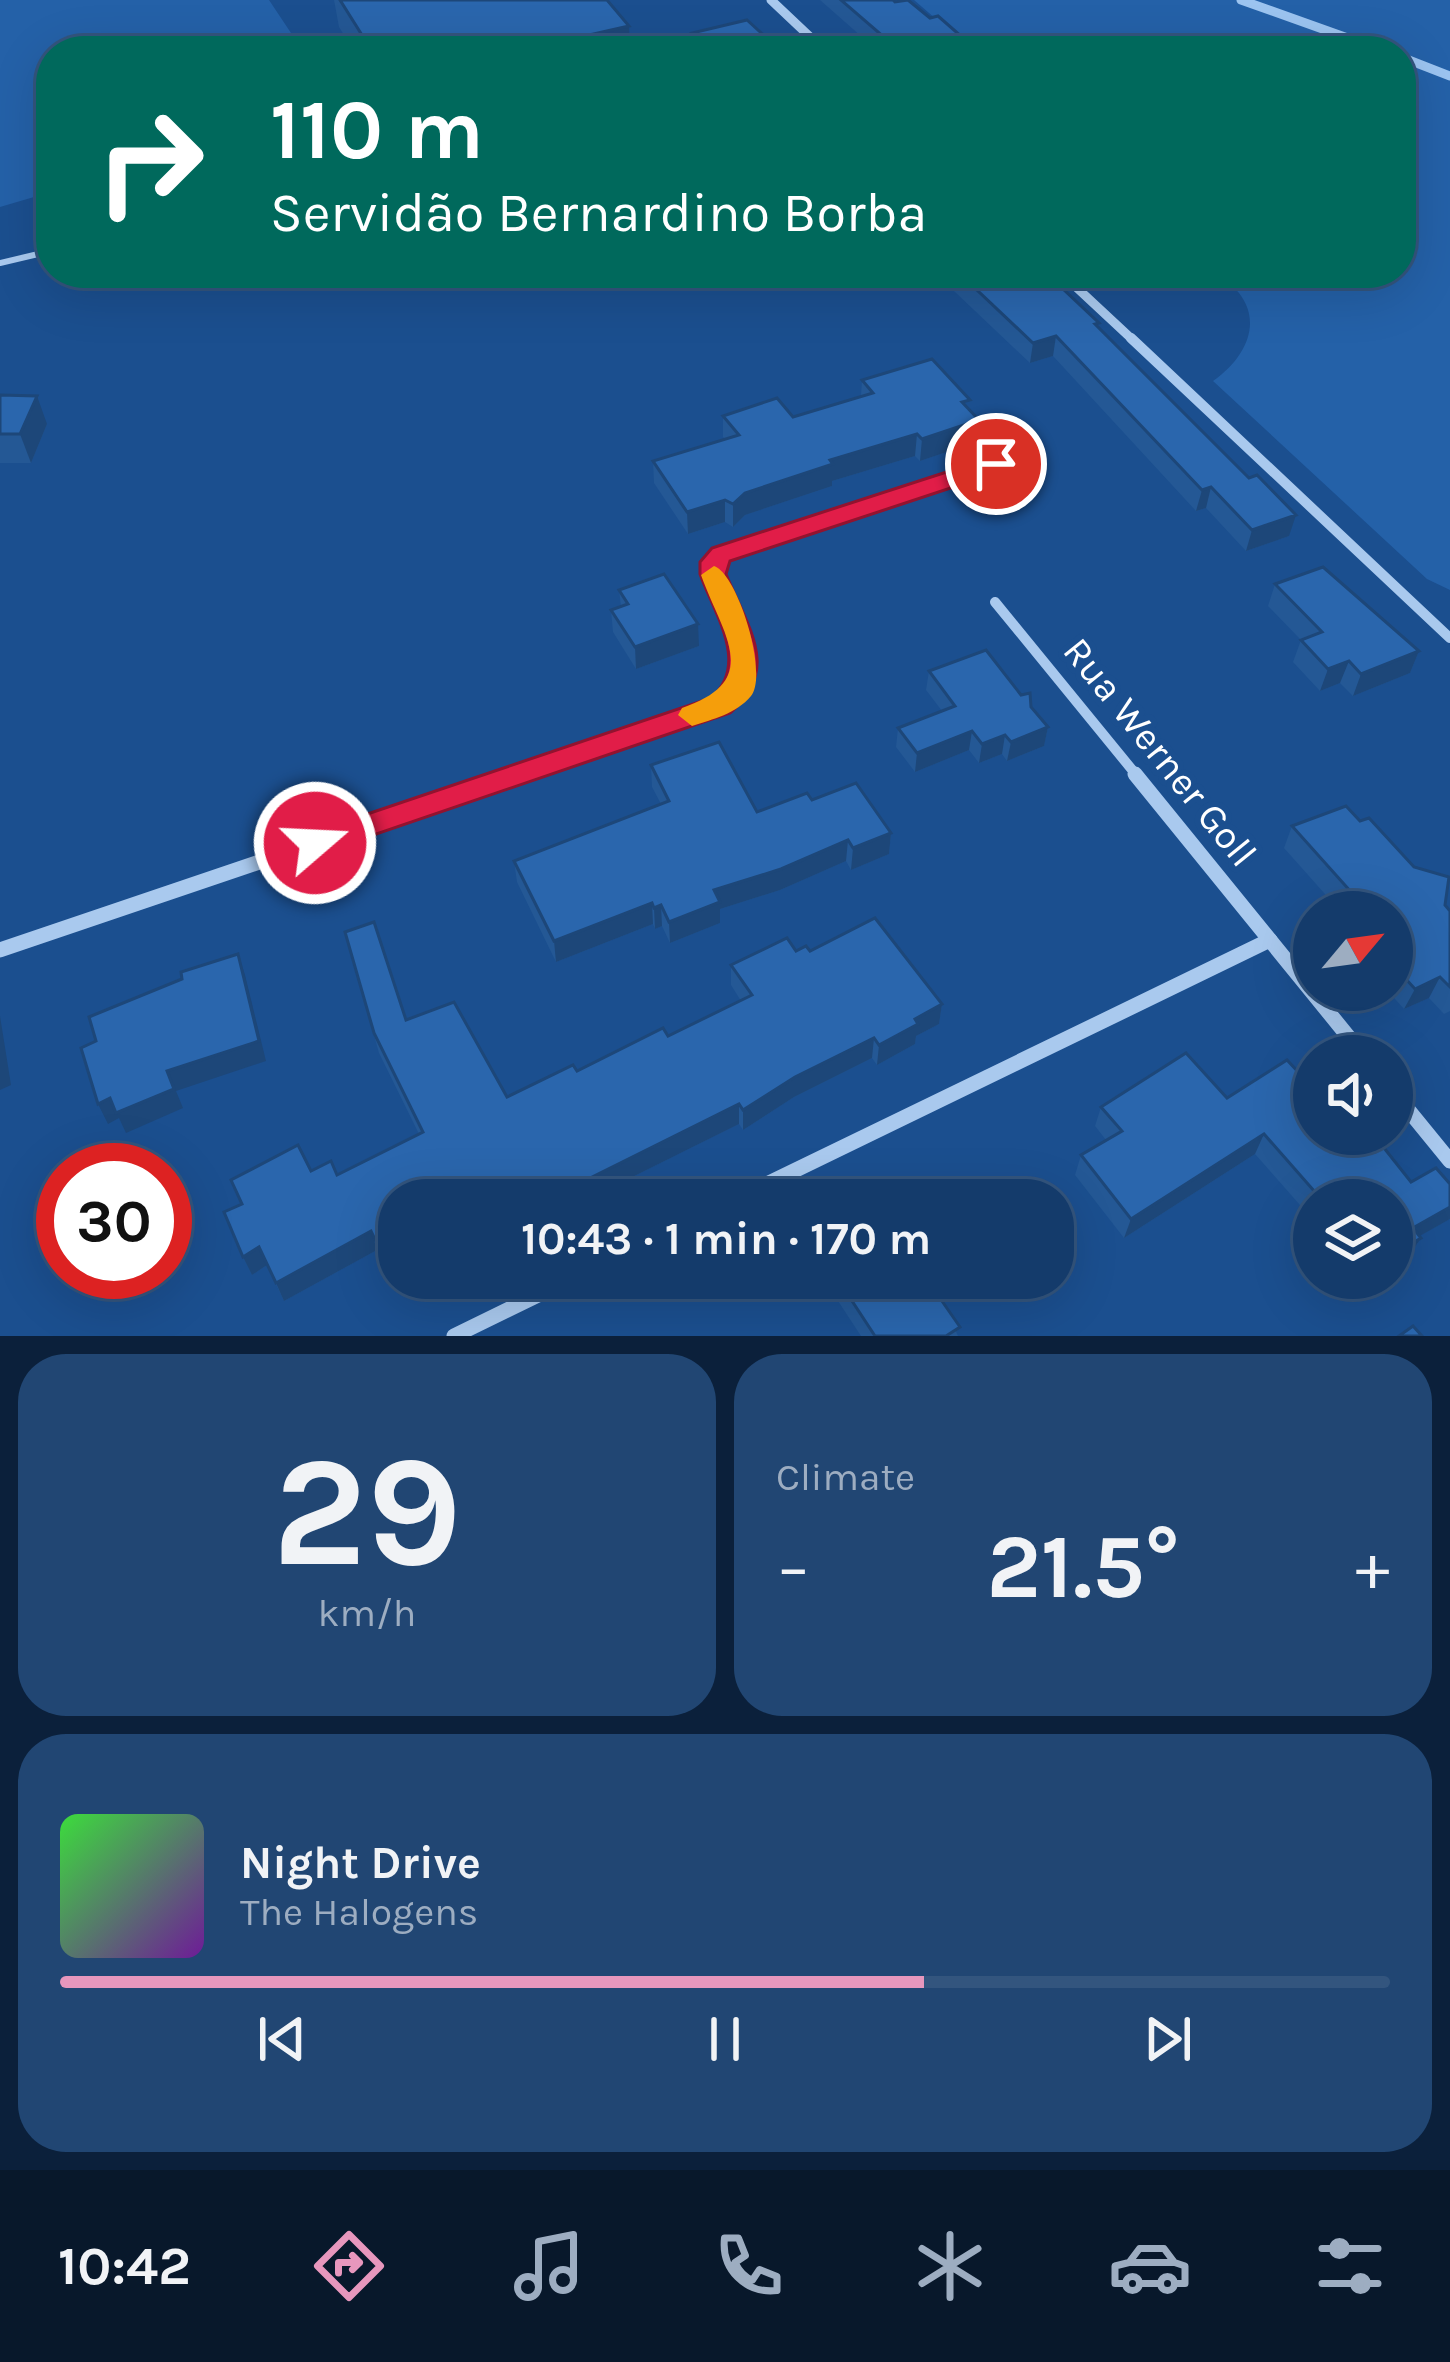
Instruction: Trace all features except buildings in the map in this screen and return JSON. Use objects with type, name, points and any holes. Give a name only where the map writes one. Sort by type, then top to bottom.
[{"type":"street","points":[[771,0],[809,36]]},
{"type":"street","points":[[1077,288],[1450,638]]},
{"type":"street","points":[[0,950],[721,706],[741,688],[746,662],[713,574],[713,562],[721,554],[996,464]]},
{"type":"street","name":"Rua Werner Goll","points":[[994,602],[1347,1035]]},
{"type":"street","points":[[777,1179],[1270,940]]},
{"type":"street","points":[[1413,1116],[1450,1161]]},
{"type":"street","points":[[454,1336],[530,1299]]},
{"type":"lane","points":[[0,263],[36,255]]},
{"type":"shaded area","points":[[0,0],[269,0],[293,36],[36,36],[36,196],[0,207]]},
{"type":"shaded area","points":[[914,0],[1450,0],[1450,590],[1427,579],[1213,381],[1228,369],[1247,341],[1249,312],[1234,288],[1416,288],[1416,36],[956,36]]},
{"type":"waterway","points":[[1241,0],[1342,36]]},
{"type":"waterway","points":[[1416,63],[1450,76]]},
{"type":"slow traffic","points":[[692,715],[721,706],[741,688],[746,662],[714,575]]},
{"type":"route","points":[[315,843],[721,706],[741,688],[746,662],[713,574],[713,562],[721,554],[996,464]]}]
